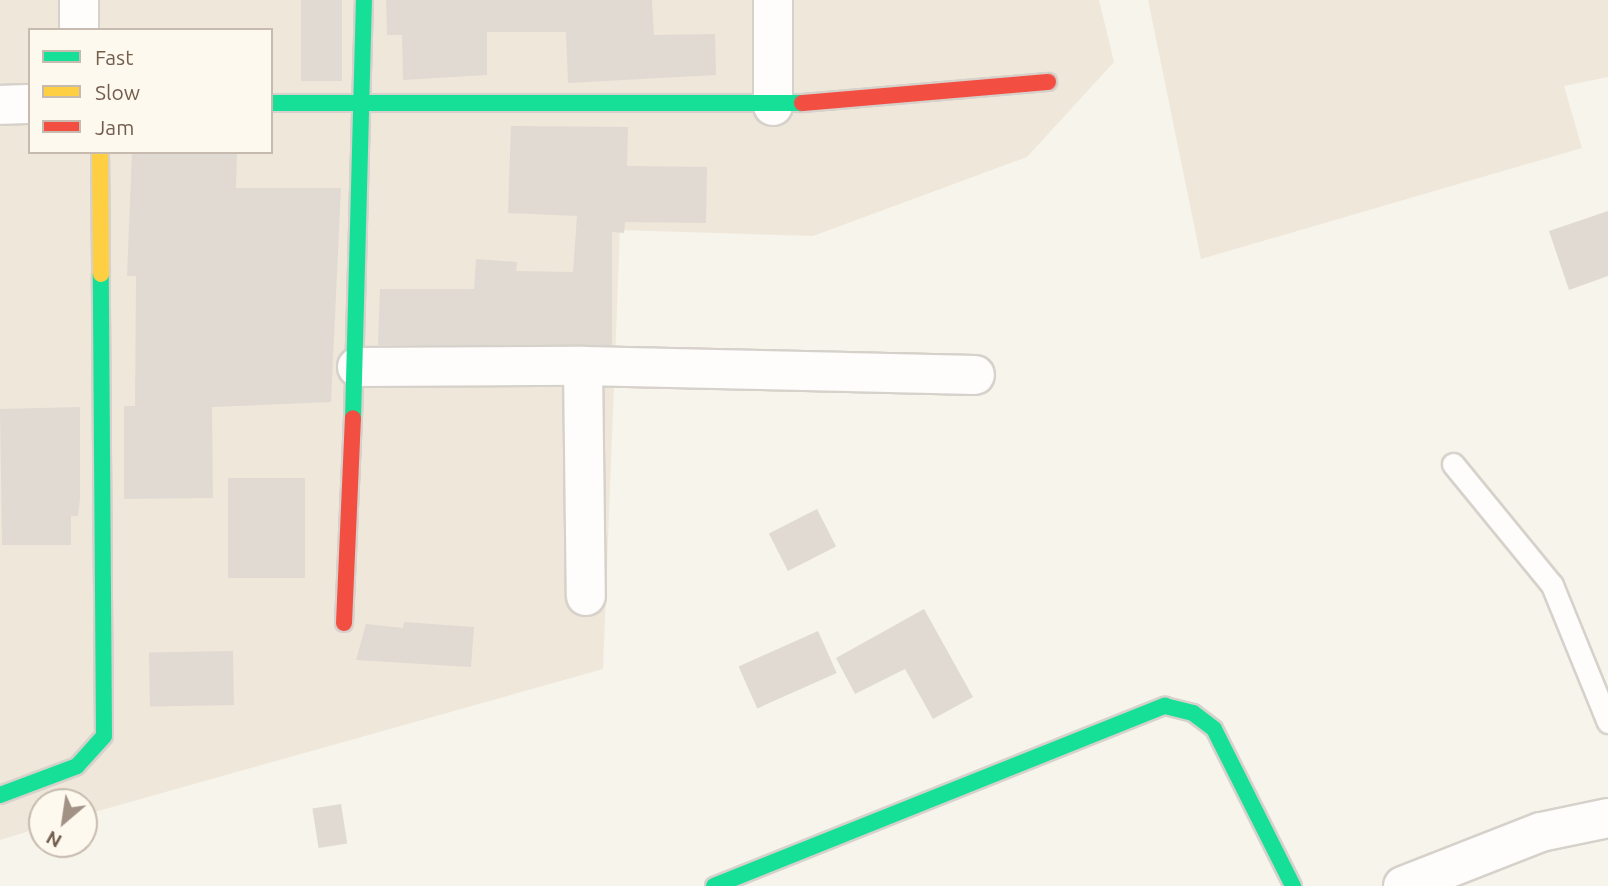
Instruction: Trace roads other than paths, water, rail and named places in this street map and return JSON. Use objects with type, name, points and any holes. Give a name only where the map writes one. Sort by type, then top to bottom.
[{"type":"street","points":[[79,0],[79,28]]},
{"type":"street","points":[[344,623],[357,367],[366,103],[364,0]]},
{"type":"street","points":[[773,0],[773,106]]},
{"type":"street","points":[[273,103],[773,106],[1048,82]]},
{"type":"street","points":[[0,105],[28,104]]},
{"type":"street","points":[[0,795],[77,765],[104,736],[100,154]]},
{"type":"street","points":[[357,367],[583,366],[975,374]]},
{"type":"street","points":[[583,366],[586,596]]},
{"type":"street","points":[[713,886],[1165,706],[1193,713],[1214,729],[1293,886]]},
{"type":"street","points":[[1403,886],[1541,832],[1608,818]]},
{"type":"lane","points":[[1453,464],[1552,585],[1608,722]]}]
